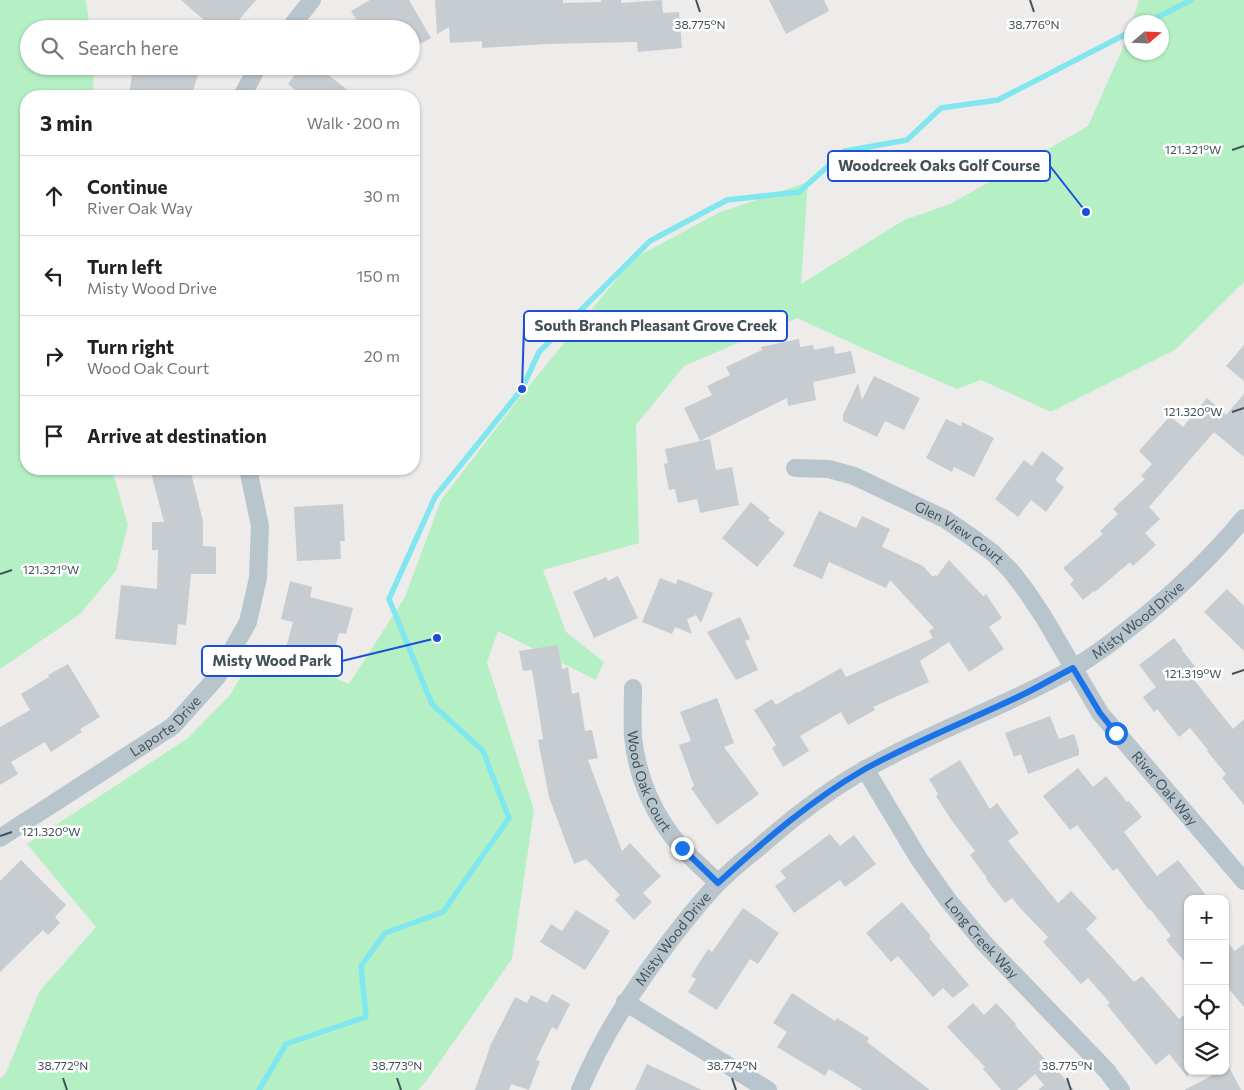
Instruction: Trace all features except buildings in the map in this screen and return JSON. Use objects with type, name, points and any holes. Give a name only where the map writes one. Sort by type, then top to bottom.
[{"type":"street","points":[[295,20],[312,0]]},
{"type":"street","points":[[245,90],[253,75]]},
{"type":"street","name":"Glen View Court","points":[[795,468],[828,469],[854,476],[945,519],[970,536],[993,553],[1011,571],[1043,616],[1073,668]]},
{"type":"street","name":"Laporte Drive","points":[[0,838],[173,726],[217,677],[248,622],[258,578],[260,526],[249,475]]},
{"type":"street","name":"Misty Wood Drive","points":[[580,1090],[606,1035],[625,1002],[665,946],[718,883],[778,830],[809,806],[865,769],[926,738],[1026,693],[1073,668],[1107,646],[1182,585],[1241,528]]},
{"type":"street","name":"River Oak Way","points":[[1073,668],[1100,713],[1244,881]]},
{"type":"street","name":"Wood Oak Court","points":[[633,688],[633,737],[638,768],[648,796],[664,824],[682,848],[718,883]]},
{"type":"street","name":"Long Creek Way","points":[[865,769],[919,859],[948,900],[983,942],[1107,1071],[1121,1090]]},
{"type":"street","points":[[625,1002],[768,1090]]},
{"type":"green space","points":[[0,0],[86,0],[89,20],[20,20],[20,75],[94,75],[93,90],[20,90],[20,475],[114,475],[128,525],[116,571],[80,614],[0,669]]},
{"type":"green space","points":[[1139,0],[1244,0],[1244,282],[1175,350],[1051,412],[981,380],[957,389],[797,318],[684,366],[636,425],[639,543],[543,570],[566,632],[604,662],[596,680],[498,631],[487,662],[534,810],[512,959],[418,1090],[0,1090],[0,1079],[6,1073],[39,992],[96,927],[27,844],[188,738],[230,695],[260,644],[349,684],[405,597],[441,500],[524,392],[633,259],[718,213],[808,182],[801,284],[904,220],[950,204],[1088,126],[1124,45],[1124,60],[1169,60],[1169,15],[1134,15]]},
{"type":"waterway","points":[[1162,15],[1191,0]]},
{"type":"waterway","points":[[259,1090],[286,1044],[366,1017],[361,966],[385,933],[443,912],[509,818],[483,751],[432,704],[389,599],[435,497],[522,389],[539,352],[650,241],[727,200],[799,192],[845,151],[907,140],[941,108],[998,100],[1124,35]]},
{"type":"place","name":"Woodcreek Oaks Golf Course","points":[[1086,212]]},
{"type":"place","name":"South Branch Pleasant Grove Creek","points":[[522,389]]},
{"type":"place","name":"Misty Wood Park","points":[[437,638]]},
{"type":"route","points":[[682,848],[718,883],[778,830],[809,806],[865,769],[926,738],[1026,693],[1073,668],[1100,713],[1116,733]]}]
